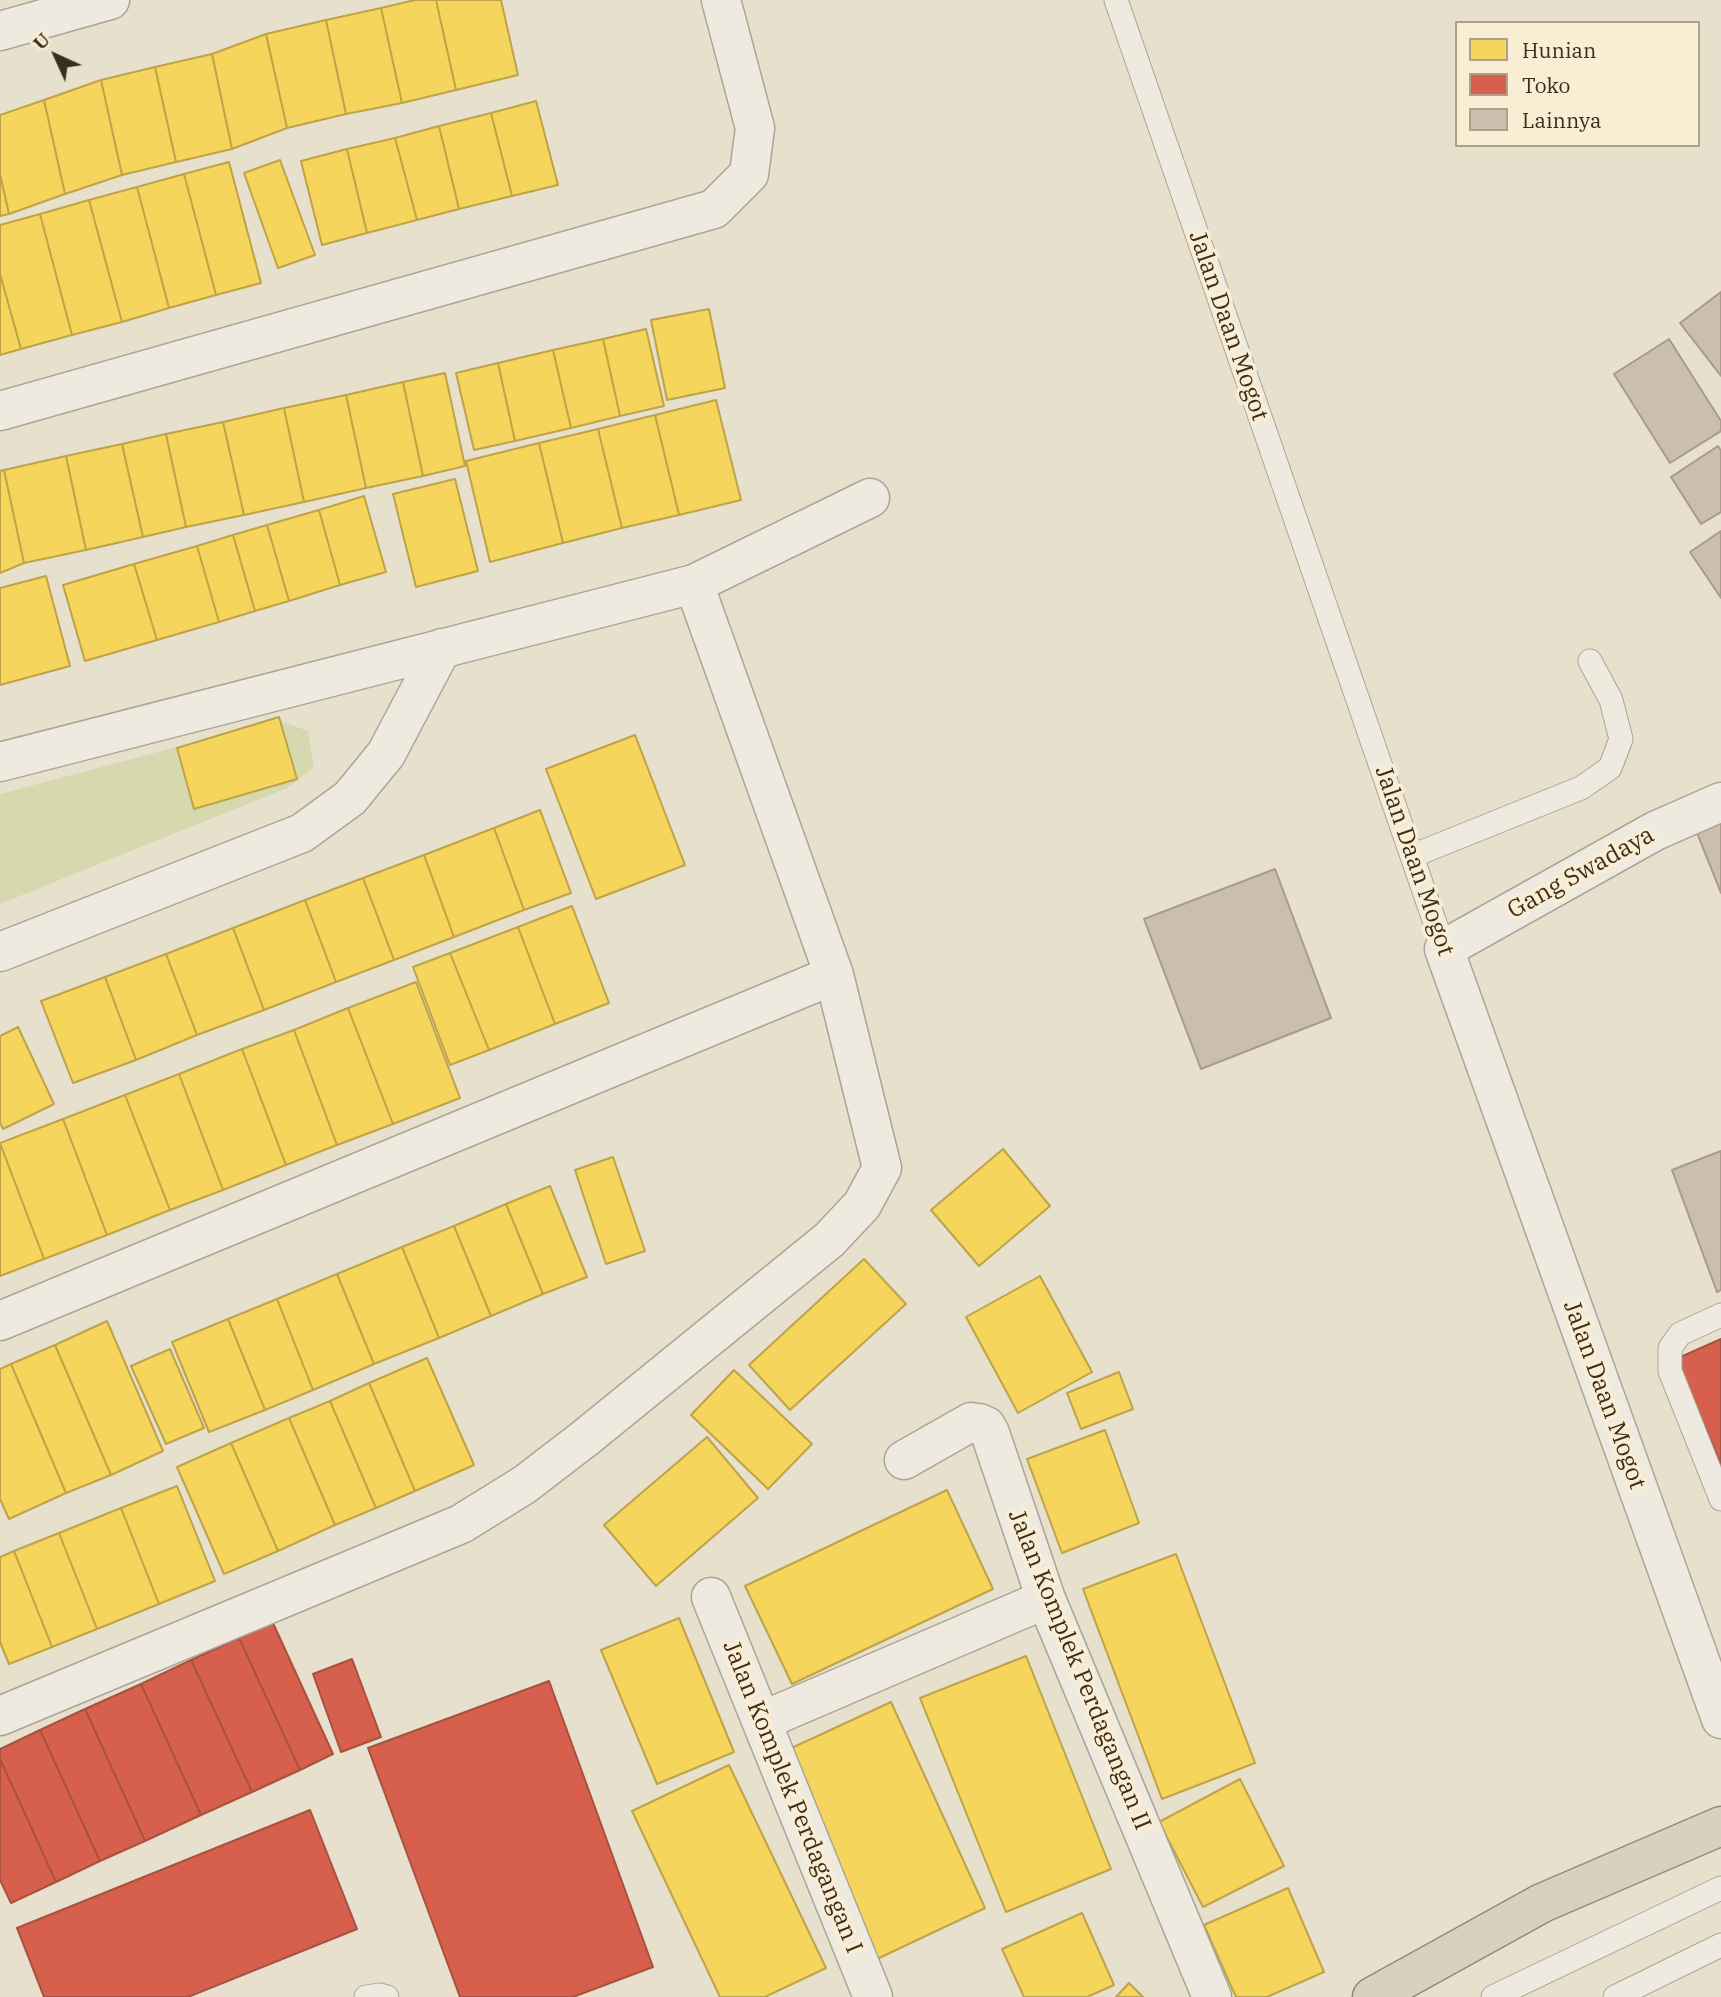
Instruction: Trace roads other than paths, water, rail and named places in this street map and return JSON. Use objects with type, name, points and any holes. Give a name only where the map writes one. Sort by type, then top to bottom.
[{"type":"highway","points":[[1373,1997],[1542,1903],[1721,1826]]},
{"type":"street","points":[[0,31],[110,0]]},
{"type":"street","points":[[0,411],[714,209],[749,174],[755,128],[721,0]]},
{"type":"street","points":[[0,762],[694,584],[870,498]]},
{"type":"street","points":[[0,1716],[460,1524],[534,1478],[829,1240],[862,1205],[882,1168],[835,975],[694,584]]},
{"type":"street","points":[[0,952],[302,833],[350,797],[386,754],[442,648]]},
{"type":"street","name":"Gang Swadaya","points":[[1444,949],[1655,831],[1721,802]]},
{"type":"street","name":"Jalan Daan Mogot","points":[[1444,949],[1721,1720]]},
{"type":"street","points":[[0,1321],[835,975]]},
{"type":"street","name":"Jalan Komplek Perdagangan II","points":[[904,1460],[971,1422],[986,1426],[1046,1600],[1212,1997]]},
{"type":"street","name":"Jalan Komplek Perdagangan I","points":[[711,1597],[873,1997]]},
{"type":"street","points":[[762,1721],[1046,1600]]},
{"type":"lane","name":"Jalan Daan Mogot","points":[[1116,0],[1444,949]]},
{"type":"lane","points":[[1412,856],[1581,788],[1610,768],[1621,739],[1611,700],[1590,661]]},
{"type":"lane","points":[[1721,1315],[1680,1334],[1670,1348],[1670,1371],[1721,1499]]},
{"type":"lane","points":[[1493,1997],[1721,1888]]},
{"type":"lane","points":[[1615,1997],[1721,1945]]},
{"type":"lane","points":[[366,1997],[387,1997]]}]
